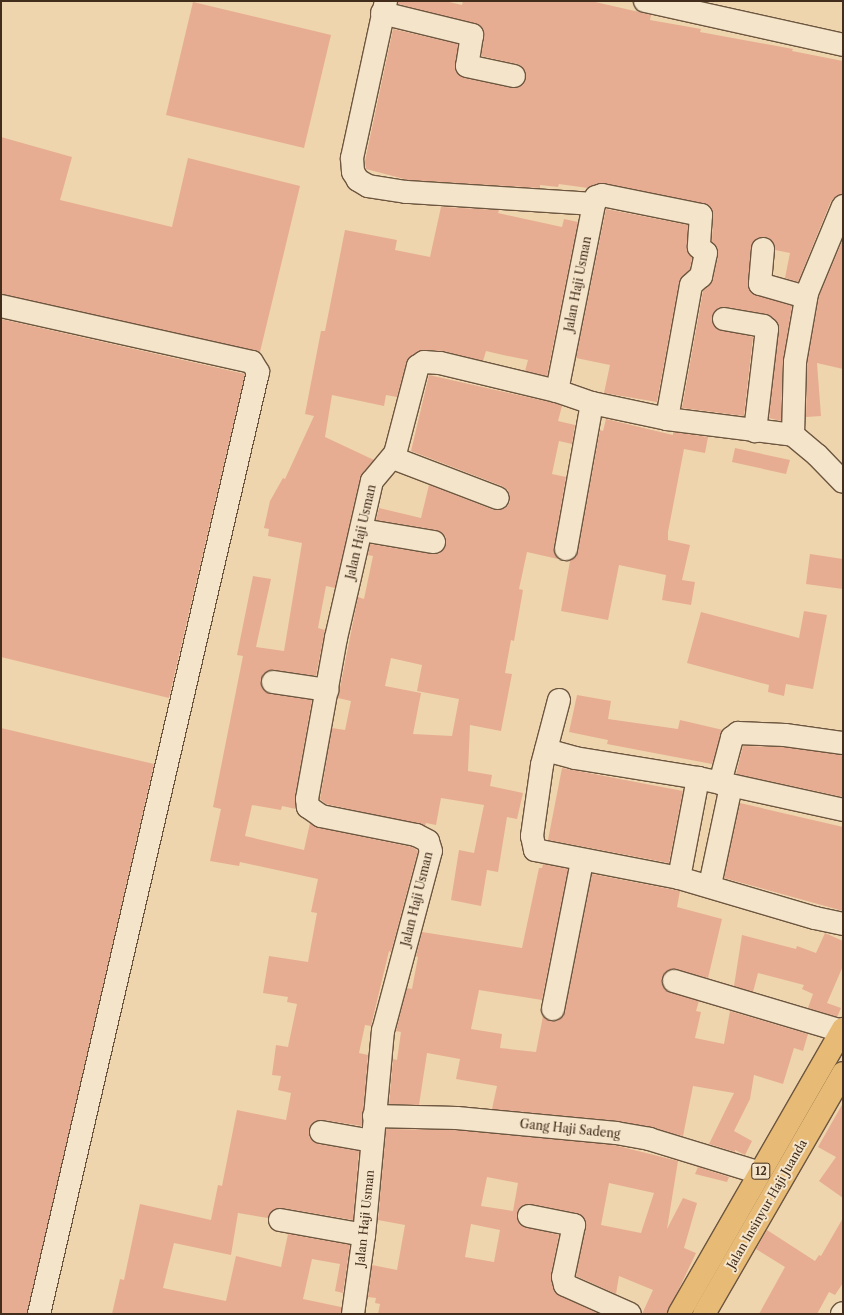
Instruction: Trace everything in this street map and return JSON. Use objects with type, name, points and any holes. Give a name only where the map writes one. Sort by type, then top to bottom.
[{"type":"highway","name":"Jalan Insinyur Haji Juanda","points":[[678,1314],[842,1030]]},
{"type":"highway","name":"Jalan Insinyur Haji Juanda","points":[[704,1314],[843,1073]]},
{"type":"street","points":[[645,1],[843,45]]},
{"type":"street","points":[[514,76],[467,66],[472,35],[384,7],[352,158],[353,172],[358,180],[368,186],[406,192],[594,204],[596,197],[602,195],[701,215],[699,247],[706,253],[701,276],[691,285],[667,419]]},
{"type":"street","name":"Jalan Haji Usman","points":[[557,391],[594,204]]},
{"type":"street","points":[[793,435],[795,362],[806,298],[813,272],[843,206]]},
{"type":"street","points":[[762,249],[760,284],[806,298]]},
{"type":"street","points":[[1,306],[252,362],[258,372],[38,1314]]},
{"type":"street","points":[[724,319],[763,326],[767,329],[755,431]]},
{"type":"street","points":[[498,498],[393,458],[415,372],[424,362],[440,363],[557,391],[592,403],[667,419],[793,435],[818,455],[843,482]]},
{"type":"street","points":[[566,549],[592,403]]},
{"type":"street","name":"Jalan Haji Usman","points":[[353,1314],[364,1235],[383,1031],[431,847],[428,841],[416,835],[321,816],[310,810],[308,799],[336,638],[373,478],[393,458]]},
{"type":"street","points":[[362,530],[434,542]]},
{"type":"street","points":[[273,682],[326,690]]},
{"type":"street","points":[[559,700],[546,750],[532,847],[541,853],[679,878],[815,918],[843,924]]},
{"type":"street","points":[[710,886],[732,738],[742,732],[843,743]]},
{"type":"street","points":[[546,750],[575,758],[698,778],[843,810]]},
{"type":"street","points":[[679,878],[698,778]]},
{"type":"street","points":[[553,1009],[582,861]]},
{"type":"street","points":[[674,981],[842,1030]]},
{"type":"street","name":"Gang Haji Sadeng","points":[[374,1116],[457,1118],[616,1133],[649,1139],[760,1173]]},
{"type":"street","points":[[321,1132],[372,1141]]},
{"type":"street","points":[[529,1216],[574,1225],[563,1277],[565,1285],[630,1314]]},
{"type":"street","points":[[280,1220],[364,1235]]},
{"type":"building","points":[[398,1],[445,1],[462,5],[463,1],[591,1],[651,15],[650,20],[701,29],[700,32],[793,49],[792,51],[843,61],[843,194],[836,196],[831,201],[798,282],[785,278],[790,253],[775,250],[770,239],[758,238],[751,248],[748,283],[751,293],[792,306],[783,362],[781,421],[769,418],[778,324],[766,314],[726,307],[714,311],[712,317],[716,328],[753,337],[744,416],[682,408],[703,291],[713,279],[718,256],[718,249],[712,242],[713,215],[709,205],[604,183],[588,188],[559,184],[558,187],[540,185],[540,188],[408,180],[366,169],[365,161],[393,29],[458,44],[455,70],[464,78],[512,88],[523,85],[526,78],[523,67],[517,64],[481,56],[484,37],[480,26],[398,4]]},
{"type":"building","points":[[193,2],[331,35],[304,148],[166,115]]},
{"type":"building","points":[[1,137],[72,157],[60,200],[172,227],[188,158],[300,186],[260,352],[1,294]]},
{"type":"building","points":[[441,207],[499,210],[498,213],[562,227],[564,219],[578,222],[547,376],[525,371],[528,360],[486,351],[483,361],[443,351],[425,350],[411,356],[406,363],[397,397],[386,395],[384,406],[332,395],[325,437],[374,460],[360,478],[335,588],[326,586],[318,628],[325,630],[316,676],[274,670],[268,671],[261,680],[262,687],[271,694],[312,700],[295,797],[296,809],[282,806],[281,810],[252,805],[245,836],[304,850],[310,823],[319,828],[412,847],[418,851],[391,952],[389,951],[371,1026],[365,1025],[359,1053],[368,1055],[362,1126],[323,1120],[312,1124],[309,1130],[309,1137],[318,1144],[359,1151],[353,1220],[282,1208],[271,1212],[268,1218],[238,1213],[231,1255],[174,1243],[163,1288],[226,1301],[236,1256],[281,1267],[288,1234],[350,1245],[343,1293],[335,1291],[340,1264],[312,1259],[303,1299],[341,1307],[341,1314],[112,1314],[120,1279],[124,1280],[140,1204],[211,1220],[218,1185],[222,1186],[237,1110],[286,1120],[291,1093],[278,1090],[281,1076],[272,1075],[276,1045],[288,1047],[297,1004],[287,1002],[288,997],[263,993],[269,956],[308,962],[317,913],[311,912],[318,879],[240,862],[239,866],[210,861],[221,809],[213,807],[243,656],[237,655],[253,576],[271,579],[256,647],[284,651],[302,543],[268,536],[269,529],[264,528],[270,501],[283,478],[285,479],[314,416],[305,414],[321,331],[325,331],[345,230],[397,240],[395,250],[430,257]]},
{"type":"building","points":[[606,209],[688,225],[687,247],[692,258],[690,269],[679,283],[657,402],[604,393],[610,365],[576,358]]},
{"type":"building","points":[[843,239],[843,369],[817,363],[821,416],[806,417],[807,363],[819,296]]},
{"type":"building","points":[[1,319],[245,374],[169,698],[1,657]]},
{"type":"building","points":[[429,375],[554,403],[562,406],[558,421],[575,425],[572,444],[559,441],[552,474],[566,477],[554,547],[558,559],[527,552],[519,589],[523,590],[514,641],[511,640],[505,673],[512,674],[501,731],[470,725],[468,771],[492,775],[490,786],[523,793],[517,819],[507,817],[498,872],[487,870],[481,906],[451,900],[459,850],[474,853],[484,805],[441,798],[436,825],[426,823],[425,826],[326,804],[320,799],[332,728],[345,730],[351,701],[338,698],[358,597],[364,599],[373,556],[368,555],[370,544],[439,554],[446,544],[446,537],[436,530],[376,520],[379,508],[421,518],[429,485],[494,510],[506,508],[510,502],[508,490],[502,486],[411,451]],"holes":[[[391,658],[422,665],[417,691],[459,699],[452,736],[413,734],[421,693],[385,686]]]},
{"type":"building","points":[[606,419],[673,435],[673,432],[708,437],[705,453],[684,449],[668,532],[668,540],[690,545],[682,580],[695,582],[691,605],[662,600],[666,575],[619,565],[608,620],[561,611],[570,561],[568,561],[575,557],[578,551],[600,430],[603,431]]},
{"type":"building","points":[[735,448],[790,460],[786,474],[732,462]]},
{"type":"building","points":[[810,554],[843,559],[843,589],[806,584]]},
{"type":"building","points":[[804,611],[827,615],[813,689],[786,684],[784,696],[768,692],[769,685],[687,663],[701,612],[799,638]]},
{"type":"building","points":[[577,695],[611,701],[608,719],[678,729],[680,720],[723,730],[712,764],[607,744],[608,740],[569,732]]},
{"type":"building","points":[[1,728],[154,764],[27,1314],[1,1314]]},
{"type":"building","points":[[743,746],[784,747],[843,755],[843,797],[736,774]]},
{"type":"building","points":[[562,768],[683,791],[669,863],[548,840]]},
{"type":"building","points":[[740,803],[843,827],[843,911],[724,878]]},
{"type":"building","points":[[543,864],[568,869],[542,1000],[479,990],[471,1029],[502,1034],[500,1048],[536,1052],[543,1016],[550,1021],[557,1021],[565,1011],[592,874],[680,891],[677,907],[722,919],[708,978],[671,969],[662,978],[665,990],[699,1001],[696,1011],[701,1012],[695,1038],[724,1044],[730,1011],[808,1034],[803,1051],[794,1048],[783,1084],[754,1075],[750,1099],[734,1131],[752,1141],[745,1155],[735,1150],[735,1152],[709,1144],[734,1093],[693,1086],[683,1136],[618,1121],[492,1109],[497,1086],[456,1079],[460,1059],[427,1053],[419,1105],[389,1104],[393,1059],[397,1060],[401,1032],[396,1031],[407,988],[412,989],[418,957],[416,956],[422,932],[522,948],[539,868],[542,868]]},
{"type":"building","points":[[825,933],[843,941],[843,966],[827,1003],[841,1008],[837,1017],[808,1008],[813,994],[802,989],[804,985],[758,973],[753,992],[734,986],[742,935],[796,949],[797,946],[816,953]]},
{"type":"building","points":[[843,1103],[843,1198],[819,1181],[836,1157],[818,1147]]},
{"type":"building","points":[[386,1129],[456,1130],[614,1145],[678,1161],[667,1229],[683,1198],[697,1203],[684,1248],[696,1253],[667,1314],[642,1314],[653,1290],[619,1276],[616,1294],[576,1276],[586,1221],[576,1213],[531,1204],[519,1208],[517,1220],[520,1225],[559,1235],[551,1275],[555,1293],[599,1314],[378,1314],[380,1304],[375,1303],[376,1298],[368,1297],[372,1265],[397,1270],[405,1225],[378,1220]],"holes":[[[487,1177],[518,1183],[513,1211],[481,1206]],[[609,1183],[654,1193],[641,1233],[601,1225]],[[471,1224],[500,1230],[494,1262],[465,1257]]]},
{"type":"building","points":[[698,1167],[729,1177],[727,1182],[695,1174]]},
{"type":"building","points":[[843,1218],[843,1283],[835,1295],[829,1292],[817,1314],[759,1314],[785,1267],[756,1249],[767,1230],[815,1261],[819,1255],[821,1256]]}]
